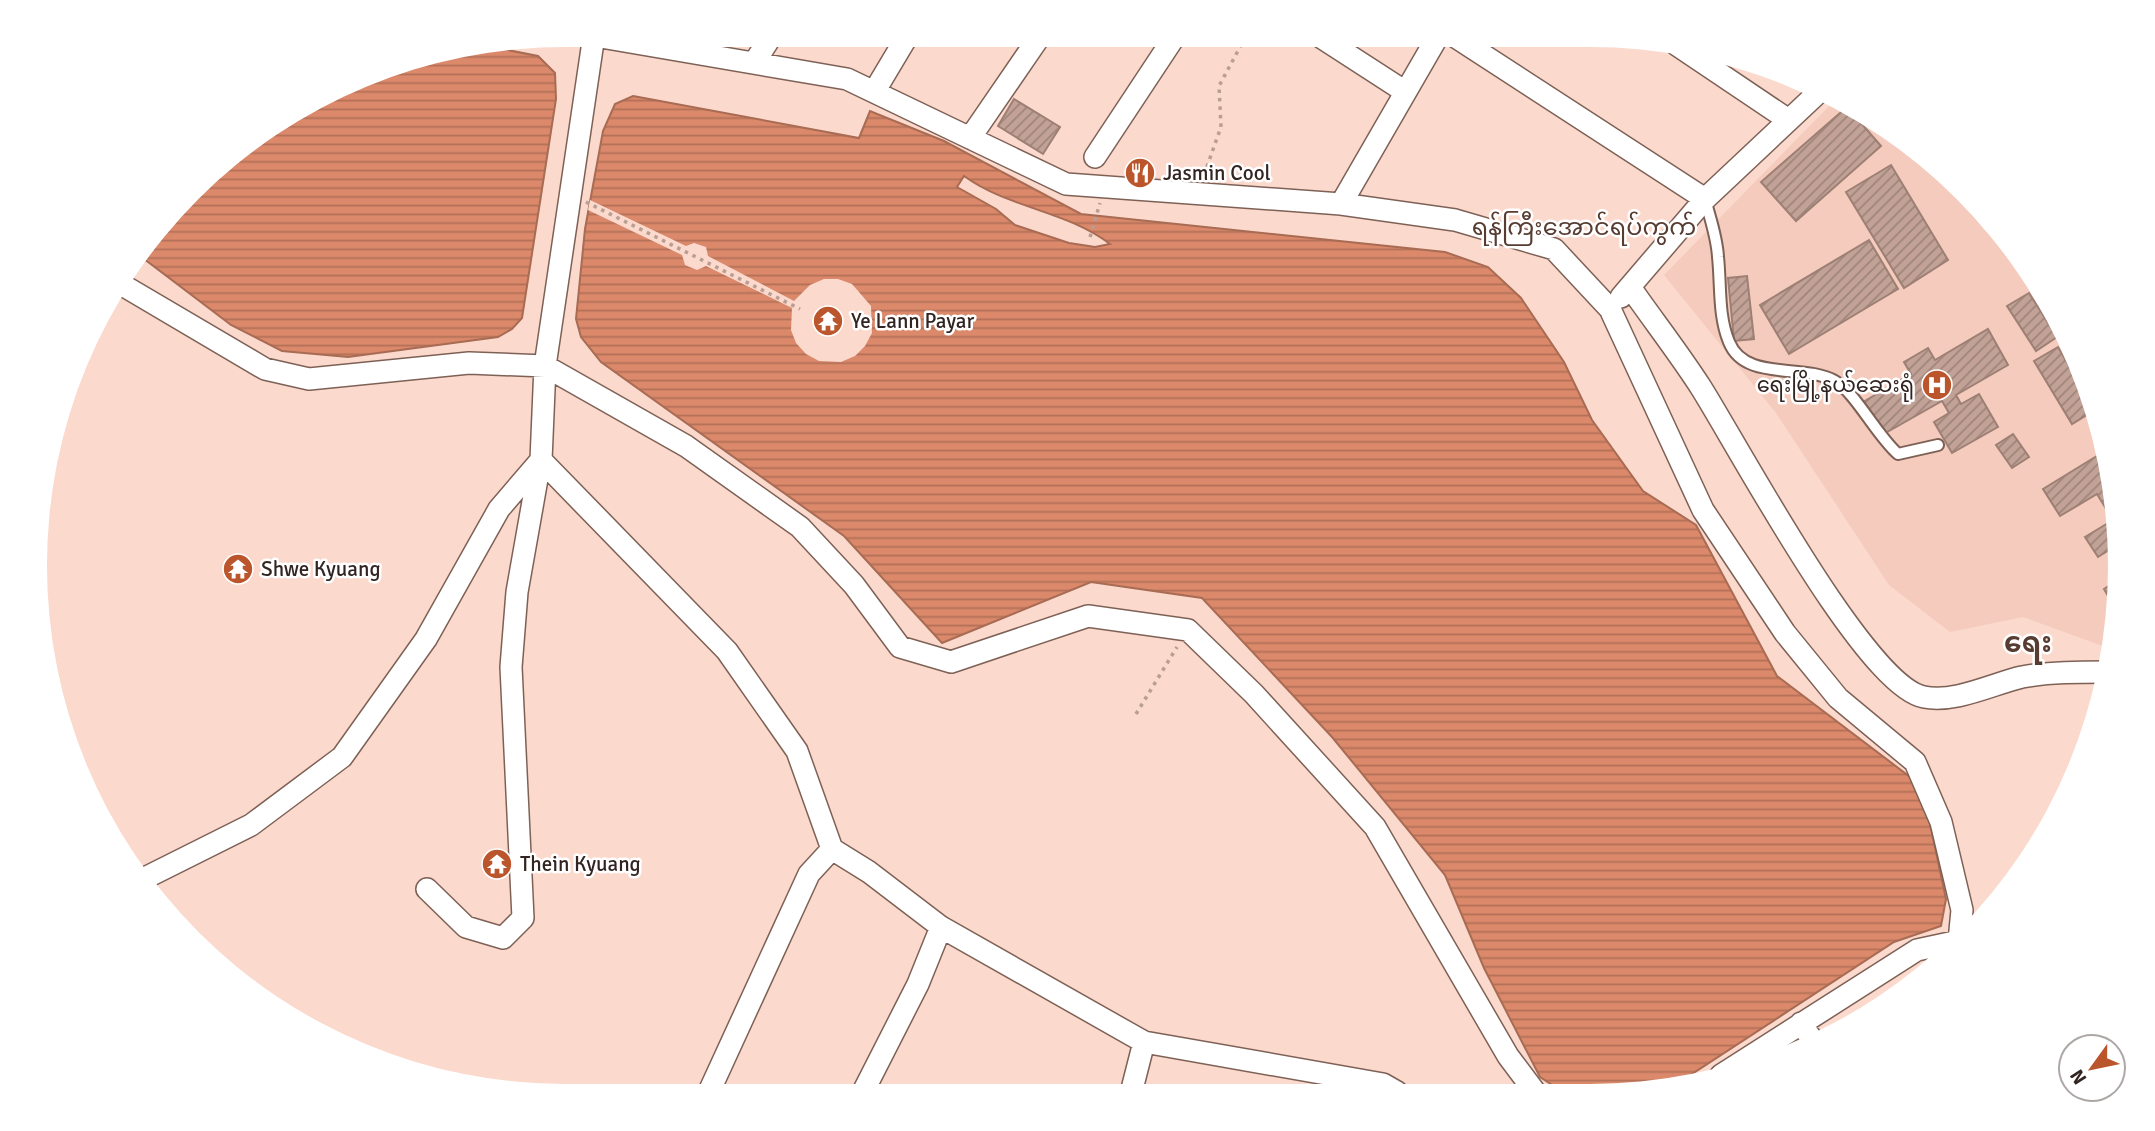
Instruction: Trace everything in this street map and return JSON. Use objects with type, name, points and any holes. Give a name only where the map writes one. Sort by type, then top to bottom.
[{"type":"street","points":[[427,889],[466,927],[503,938],[523,918],[511,667],[517,592],[541,460],[545,366],[590,47]]},
{"type":"street","points":[[659,47],[847,79],[1066,184],[1341,204],[1455,220],[1554,249],[1610,309],[1703,510],[1785,633],[1838,698],[1916,762],[1941,822],[1962,911],[1960,927]]},
{"type":"street","points":[[754,64],[765,47]]},
{"type":"street","points":[[874,92],[901,47]]},
{"type":"street","points":[[970,138],[1032,47]]},
{"type":"street","points":[[1095,157],[1168,47]]},
{"type":"street","points":[[1336,47],[1404,91]]},
{"type":"street","points":[[1341,204],[1431,47]]},
{"type":"street","points":[[1471,47],[1705,199]]},
{"type":"street","points":[[1697,58],[1787,119]]},
{"type":"street","points":[[1610,309],[1705,199],[1812,98]]},
{"type":"street","points":[[1630,287],[1699,385],[1837,607],[1858,638],[1896,681],[1924,697],[1956,695],[2024,677],[2097,673]]},
{"type":"street","points":[[128,288],[265,369],[309,379],[469,363],[545,366],[686,446],[800,527],[854,585],[900,647],[951,662],[1088,616],[1188,630],[1254,694],[1375,827],[1507,1056],[1529,1084]]},
{"type":"street","points":[[541,460],[727,651],[797,751],[832,849],[869,872],[941,927],[1144,1042],[1383,1084]]},
{"type":"street","points":[[150,875],[251,825],[342,757],[426,639],[499,509],[541,460]]},
{"type":"street","points":[[713,1084],[809,874],[832,849]]},
{"type":"street","points":[[867,1084],[918,984],[941,927]]},
{"type":"street","points":[[1745,1059],[1917,950],[1942,945]]},
{"type":"street","points":[[1801,1023],[1809,1035]]},
{"type":"street","points":[[1133,1084],[1144,1042]]},
{"type":"lane","points":[[1705,199],[1718,254],[1721,305],[1728,341],[1736,354],[1753,366],[1787,369],[1835,381],[1883,441],[1898,454],[1938,444]]},
{"type":"path","points":[[1198,194],[1221,128],[1219,86],[1240,47]]},
{"type":"path","points":[[571,194],[800,309]]},
{"type":"path","points":[[1091,235],[1098,211]]},
{"type":"path","points":[[1136,714],[1188,630]]},
{"type":"shaded area","points":[[510,51],[538,56],[555,73],[556,99],[522,318],[512,329],[498,337],[348,357],[282,351],[231,325],[147,261],[199,199],[250,154],[306,117],[336,101],[367,87],[431,65]]},
{"type":"shaded area","points":[[633,96],[859,138],[870,111],[944,141],[1081,214],[1445,252],[1488,267],[1521,298],[1564,362],[1592,420],[1643,491],[1696,525],[1777,676],[1922,786],[1946,899],[1941,926],[1894,942],[1693,1074],[1623,1083],[1551,1084],[1540,1077],[1484,968],[1445,875],[1332,737],[1202,598],[1091,582],[942,643],[844,536],[601,362],[581,337],[576,319],[585,229],[603,131],[615,104]],"holes":[[[964,176],[999,195],[1075,224],[1110,244],[1095,247],[1069,243],[1015,225],[996,209],[957,187]]]},
{"type":"shaded area","points":[[1829,106],[1905,154],[1931,176],[1979,224],[2020,278],[2054,336],[2080,399],[2098,464],[2107,532],[2107,599],[2101,645],[2023,617],[1950,632],[1889,585],[1776,413],[1664,275]]},
{"type":"pier","points":[[590,200],[686,246],[694,243],[706,247],[708,256],[794,301],[810,285],[824,279],[838,279],[852,284],[871,306],[872,333],[855,356],[841,362],[819,361],[806,354],[796,343],[791,330],[792,308],[706,266],[697,270],[685,265],[682,255],[588,210]]},
{"type":"building","points":[[1014,99],[1060,127],[1043,154],[998,126]]},
{"type":"building","points":[[1841,113],[1864,127],[1881,146],[1796,221],[1761,182]]},
{"type":"building","points":[[1891,165],[1948,260],[1904,288],[1846,192]]},
{"type":"building","points":[[1869,240],[1898,289],[1789,354],[1760,305]]},
{"type":"building","points":[[1747,276],[1754,339],[1734,341],[1728,278]]},
{"type":"building","points":[[2029,293],[2055,338],[2036,351],[2007,306]]},
{"type":"building","points":[[1988,329],[2008,365],[1956,395],[1961,404],[1979,394],[1998,427],[1952,453],[1934,422],[1949,413],[1942,401],[1882,435],[1863,402],[1911,374],[1904,362],[1928,348],[1935,360]]},
{"type":"building","points":[[2058,347],[2085,416],[2072,424],[2034,361]]},
{"type":"building","points":[[2013,434],[2029,457],[2012,468],[1996,445]]},
{"type":"building","points":[[2096,456],[2104,505],[2097,494],[2060,516],[2043,489]]},
{"type":"building","points":[[2106,524],[2108,551],[2098,557],[2085,537]]},
{"type":"place","name":"Jasmin Cool","points":[[1140,173]]},
{"type":"place","name":"Ye Lann Payar","points":[[828,321]]},
{"type":"place","name":"ရေးမြို့နယ်ဆေးရုံ","points":[[1937,385]]},
{"type":"place","name":"Shwe Kyuang","points":[[238,569]]},
{"type":"place","name":"Thein Kyuang","points":[[497,864]]},
{"type":"district","name":"ရန်ကြီးအောင်ရပ်ကွက်","points":[[1584,227]]},
{"type":"district","name":"ရေး","points":[[2028,643]]}]
